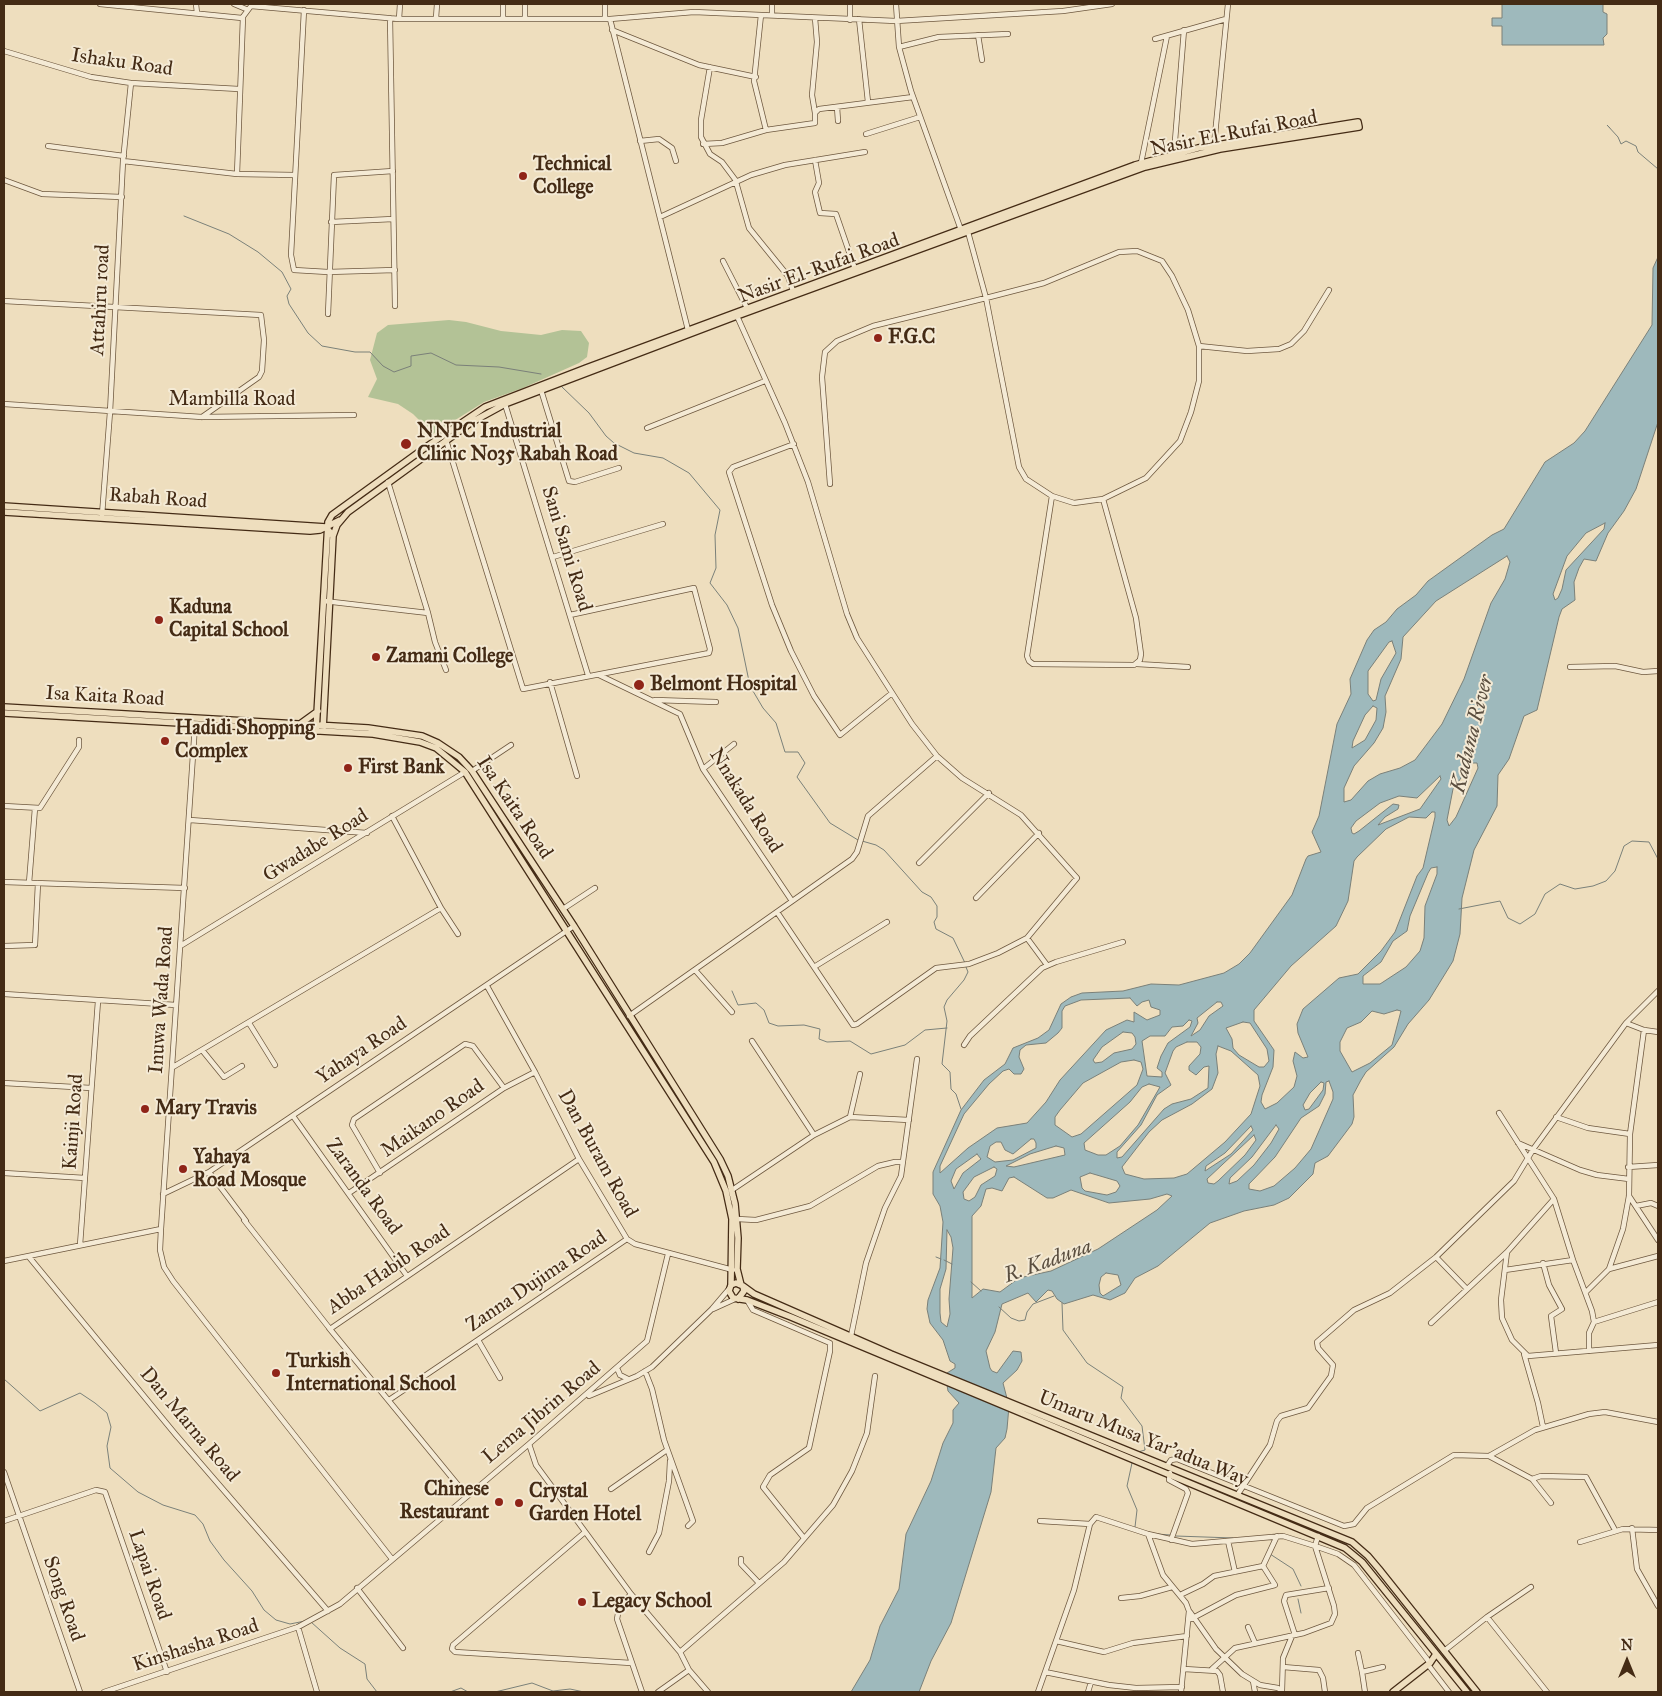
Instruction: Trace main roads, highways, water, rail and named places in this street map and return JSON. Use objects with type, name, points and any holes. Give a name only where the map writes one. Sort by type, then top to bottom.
[{"type":"main road","points":[[1284,137],[1358,122],[1359,127]]},
{"type":"main road","name":"Nasir El-Rufai Road","points":[[327,601],[326,527],[332,515],[485,407],[737,316],[855,269],[968,232],[1141,163],[1174,153],[1214,145],[1284,137]]},
{"type":"main road","name":"Nasir El-Rufai Road","points":[[311,528],[326,527],[342,520],[348,512],[472,422],[505,404],[586,370],[747,308],[890,258],[961,230],[1076,189],[1182,156],[1284,137]]},
{"type":"main road","name":"Rabah Road","points":[[4,506],[102,515],[311,528]]},
{"type":"main road","name":"Rabah Road","points":[[4,512],[102,515]]},
{"type":"main road","points":[[326,543],[311,528],[332,515]]},
{"type":"main road","points":[[320,728],[327,601],[333,536],[342,520]]},
{"type":"main road","points":[[326,527],[333,536]]},
{"type":"main road","name":"Isa Kaita Road","points":[[4,707],[300,724],[320,728],[333,726],[368,728],[422,736],[445,748],[472,771],[574,926],[702,1135],[722,1178],[730,1204],[733,1270],[730,1287]]},
{"type":"main road","points":[[300,724],[320,711]]},
{"type":"main road","points":[[320,711],[333,726]]},
{"type":"main road","name":"Isa Kaita Road","points":[[4,713],[195,724],[320,728],[420,742],[436,748],[465,772],[702,1135],[720,1159],[732,1190],[737,1219],[737,1270],[742,1285]]},
{"type":"main road","points":[[742,1285],[744,1294],[737,1299],[730,1295],[730,1287],[742,1285]]},
{"type":"main road","name":"Umaru Musa Yar'adua Way","points":[[742,1285],[754,1294],[851,1336],[891,1356]]},
{"type":"main road","name":"Umaru Musa Yar'adua Way","points":[[737,1299],[747,1300],[891,1356],[1032,1414],[1345,1548],[1362,1562],[1467,1692]]},
{"type":"main road","name":"Umaru Musa Yar'adua Way","points":[[1032,1414],[1238,1494],[1340,1536],[1361,1548],[1477,1692]]},
{"type":"main road","points":[[1399,1691],[1439,1657]]},
{"type":"water","points":[[1502,4],[1603,4],[1603,12],[1607,14],[1607,34],[1603,38],[1604,45],[1502,45],[1502,26],[1492,26],[1492,18],[1502,18]]},
{"type":"water","name":"Kaduna River","points":[[1658,257],[1658,422],[1636,489],[1624,511],[1608,533],[1596,561],[1584,559],[1579,568],[1574,582],[1575,600],[1562,609],[1559,617],[1537,710],[1524,716],[1509,759],[1498,775],[1497,806],[1474,850],[1462,898],[1460,934],[1453,961],[1429,1000],[1408,1024],[1394,1047],[1366,1072],[1361,1080],[1353,1095],[1354,1117],[1352,1124],[1328,1156],[1315,1163],[1313,1174],[1289,1198],[1274,1205],[1244,1211],[1210,1223],[1158,1266],[1135,1278],[1125,1293],[1110,1300],[1093,1295],[1064,1304],[1057,1299],[1052,1291],[1048,1290],[1036,1302],[1028,1293],[1002,1304],[995,1332],[986,1351],[990,1368],[997,1373],[1013,1351],[1021,1352],[1022,1361],[1017,1370],[1003,1383],[1009,1406],[1007,1429],[1005,1438],[996,1448],[991,1492],[951,1623],[931,1661],[919,1692],[851,1692],[870,1660],[880,1626],[899,1589],[906,1534],[931,1481],[943,1443],[953,1423],[953,1410],[959,1403],[948,1391],[946,1379],[947,1373],[955,1368],[955,1364],[950,1361],[943,1340],[930,1323],[927,1309],[928,1300],[940,1268],[943,1222],[940,1206],[933,1194],[933,1172],[961,1110],[984,1080],[1005,1064],[1013,1048],[1038,1038],[1049,1030],[1061,1004],[1071,997],[1082,993],[1123,991],[1151,984],[1179,985],[1224,973],[1239,964],[1250,953],[1292,895],[1308,856],[1321,852],[1312,832],[1319,816],[1337,724],[1351,694],[1350,679],[1367,640],[1374,630],[1386,622],[1397,609],[1416,595],[1428,581],[1492,535],[1504,529],[1545,462],[1574,443],[1585,431],[1652,325],[1653,268]],"holes":[[[1605,523],[1604,529],[1566,570],[1562,589],[1555,600],[1553,594],[1567,556],[1586,533]],[[1507,556],[1510,562],[1505,579],[1491,603],[1464,679],[1442,724],[1415,760],[1368,781],[1351,800],[1344,802],[1344,788],[1354,766],[1374,743],[1383,728],[1386,712],[1385,696],[1401,659],[1403,637],[1436,601]],[[1392,641],[1396,653],[1381,679],[1376,700],[1373,701],[1368,694],[1368,671],[1389,642]],[[1373,706],[1377,708],[1376,720],[1365,740],[1352,748],[1353,741],[1365,715]],[[1472,763],[1477,763],[1478,768],[1456,817],[1449,826],[1447,820],[1453,789]],[[1440,776],[1441,779],[1420,809],[1378,825],[1385,817],[1398,809],[1399,805],[1393,804],[1354,834],[1351,828],[1356,821],[1380,803],[1399,796],[1417,798]],[[1432,812],[1435,812],[1423,868],[1417,876],[1395,932],[1381,951],[1358,974],[1339,978],[1303,1009],[1297,1024],[1298,1033],[1308,1057],[1303,1058],[1295,1052],[1293,1061],[1297,1076],[1294,1087],[1277,1103],[1265,1109],[1261,1102],[1262,1095],[1273,1067],[1274,1050],[1254,1021],[1254,1010],[1291,966],[1336,926],[1348,901],[1354,861],[1386,829],[1409,817],[1426,818]],[[1437,867],[1437,874],[1425,906],[1424,938],[1420,951],[1406,967],[1380,984],[1363,984],[1363,976],[1381,962],[1393,941],[1407,931],[1410,916],[1428,873],[1431,868]],[[1130,998],[1137,1006],[1149,1000],[1151,1007],[1160,1010],[1160,1015],[1147,1020],[1134,1012],[1134,1022],[1127,1020],[1106,1030],[1060,1080],[1046,1102],[1027,1123],[997,1128],[968,1148],[940,1173],[940,1166],[964,1114],[989,1084],[1003,1071],[1009,1069],[1014,1074],[1021,1074],[1024,1069],[1019,1057],[1020,1050],[1026,1045],[1046,1043],[1062,1028],[1062,1011],[1065,1006],[1081,1000]],[[1217,1002],[1221,1002],[1223,1006],[1209,1016],[1200,1030],[1191,1036],[1198,1023],[1197,1018]],[[1397,1010],[1401,1011],[1392,1045],[1370,1063],[1352,1072],[1340,1051],[1340,1042],[1347,1028],[1361,1022],[1372,1011],[1384,1014]],[[1189,1020],[1192,1021],[1190,1027],[1168,1043],[1161,1056],[1157,1068],[1162,1072],[1162,1077],[1147,1076],[1142,1041],[1150,1036],[1165,1036],[1172,1027],[1183,1026]],[[1243,1022],[1250,1023],[1267,1049],[1269,1061],[1264,1067],[1259,1067],[1239,1055],[1233,1048],[1232,1039],[1226,1028]],[[1123,1032],[1132,1033],[1136,1044],[1132,1049],[1114,1053],[1102,1062],[1095,1063],[1093,1060],[1102,1047]],[[1187,1042],[1197,1042],[1201,1047],[1200,1054],[1189,1066],[1189,1070],[1196,1075],[1204,1067],[1209,1066],[1208,1088],[1191,1099],[1172,1104],[1164,1109],[1122,1157],[1117,1158],[1117,1152],[1141,1125],[1157,1095],[1171,1085],[1165,1073],[1173,1051],[1176,1047]],[[1218,1046],[1231,1051],[1258,1075],[1260,1086],[1251,1114],[1225,1142],[1187,1174],[1174,1178],[1144,1179],[1125,1174],[1122,1167],[1149,1132],[1162,1120],[1192,1104],[1212,1089],[1218,1073],[1216,1054]],[[1134,1060],[1141,1062],[1143,1069],[1137,1085],[1081,1134],[1072,1137],[1055,1125],[1055,1117],[1083,1083],[1121,1062]],[[1329,1081],[1333,1092],[1333,1099],[1311,1149],[1295,1168],[1274,1186],[1260,1191],[1249,1189],[1249,1184],[1275,1157],[1301,1118],[1319,1106],[1325,1094],[1326,1082]],[[1321,1082],[1324,1083],[1323,1090],[1309,1109],[1305,1110],[1303,1105],[1310,1093]],[[1149,1084],[1160,1087],[1138,1125],[1120,1146],[1106,1155],[1098,1155],[1085,1150],[1084,1143],[1130,1102],[1142,1087]],[[1276,1125],[1279,1129],[1271,1143],[1254,1165],[1237,1181],[1229,1184],[1230,1178],[1252,1157]],[[1251,1126],[1253,1130],[1231,1154],[1205,1171],[1206,1166],[1225,1153]],[[1254,1135],[1256,1140],[1245,1155],[1214,1184],[1208,1183],[1207,1179]],[[1031,1139],[1034,1139],[1036,1148],[1013,1160],[995,1162],[987,1157],[990,1146],[996,1142],[1001,1142],[1005,1150],[1013,1154]],[[1056,1146],[1064,1148],[1065,1155],[1014,1167],[1006,1166],[1030,1154]],[[977,1154],[981,1159],[963,1173],[954,1189],[951,1181],[956,1169]],[[994,1167],[997,1169],[995,1176],[981,1185],[975,1197],[969,1201],[964,1199],[963,1192],[974,1177]],[[1090,1173],[1117,1181],[1120,1186],[1116,1192],[1107,1195],[1085,1191],[1082,1188],[1080,1177]],[[1014,1177],[1047,1198],[1053,1198],[1071,1190],[1109,1203],[1150,1199],[1167,1194],[1172,1196],[1157,1210],[1098,1249],[1051,1271],[1019,1278],[1000,1292],[983,1289],[972,1298],[972,1216],[981,1206],[986,1189],[992,1188],[1002,1191],[1009,1178]],[[947,1230],[951,1237],[953,1248],[949,1299],[950,1314],[947,1327],[941,1322],[940,1289],[946,1269]],[[1106,1273],[1118,1275],[1121,1285],[1103,1296],[1100,1293],[1099,1285],[1101,1277]]]},
{"type":"waterway","points":[[1610,128],[1607,125],[1618,137],[1621,144],[1626,141],[1636,146],[1638,152],[1658,169]]},
{"type":"waterway","points":[[184,216],[229,234],[258,252],[282,272],[291,289],[287,296],[289,304],[308,333],[322,346],[355,352],[370,352],[383,366],[394,372],[411,366],[411,356],[431,353],[456,365],[499,367],[541,374]]},
{"type":"waterway","points":[[561,386],[589,413],[606,436],[614,443],[634,453],[663,458],[689,473],[720,510],[715,535],[716,568],[710,583],[727,605],[738,628],[750,686],[763,708],[776,723],[785,752],[798,752],[805,763],[797,777],[830,823],[858,840]]},
{"type":"waterway","points":[[862,841],[876,845],[884,850],[922,892],[931,897],[937,906],[937,917],[934,922],[936,929],[953,938],[965,963]]},
{"type":"waterway","points":[[1459,909],[1500,901],[1508,918],[1520,924],[1535,914],[1545,894],[1560,884],[1575,889],[1593,886],[1606,881],[1615,871],[1624,846],[1632,841],[1649,842],[1658,859]]},
{"type":"waterway","points":[[961,1109],[956,1094],[951,1089],[950,1072],[942,1064],[947,1021],[944,1007],[947,1000],[964,980],[968,972],[966,967]]},
{"type":"waterway","points":[[732,991],[738,1005],[756,1003],[764,1010],[769,1023],[778,1026],[804,1025],[820,1029],[819,1039],[827,1042],[850,1041],[871,1054],[905,1045],[925,1030],[947,1028]]},
{"type":"waterway","points":[[936,1257],[941,1259]]},
{"type":"waterway","points":[[944,1260],[952,1264]]},
{"type":"waterway","points":[[971,1282],[981,1291]]},
{"type":"waterway","points":[[999,1307],[1011,1318],[1019,1321],[1025,1320],[1027,1312],[1033,1304],[1054,1296]]},
{"type":"waterway","points":[[1062,1303],[1063,1330],[1087,1363],[1123,1387],[1121,1398],[1142,1426],[1145,1450],[1138,1452]]},
{"type":"waterway","points":[[4,1379],[40,1411],[80,1393],[95,1403],[107,1413],[111,1427],[107,1446],[110,1468],[138,1492],[163,1505],[195,1515],[203,1524],[210,1541],[224,1560],[252,1591],[264,1610],[276,1620],[290,1624],[305,1621]]},
{"type":"waterway","points":[[1132,1463],[1127,1486],[1137,1510],[1135,1527]]},
{"type":"waterway","points":[[1157,1534],[1170,1535]]},
{"type":"waterway","points":[[1176,1536],[1233,1538]]},
{"type":"waterway","points":[[1270,1554],[1293,1569],[1301,1586]]},
{"type":"waterway","points":[[1298,1599],[1301,1613]]},
{"type":"waterway","points":[[311,1622],[340,1648],[365,1664],[367,1679],[377,1692]]},
{"type":"waterway","points":[[495,1692],[532,1683],[553,1691],[570,1689],[584,1692]]},
{"type":"waterway","points":[[450,1692],[461,1688],[468,1692]]},
{"type":"place","name":"Technical College","points":[[523,176]]},
{"type":"place","name":"F.G.C","points":[[878,338]]},
{"type":"place","name":"NNPC Industrial Clinic No35 Rabah Road","points":[[406,444]]},
{"type":"place","name":"Kaduna Capital School","points":[[159,620]]},
{"type":"place","name":"Zamani College","points":[[376,657]]},
{"type":"place","name":"Belmont Hospital","points":[[639,685]]},
{"type":"place","name":"Hadidi Shopping Complex","points":[[165,741]]},
{"type":"place","name":"First Bank","points":[[348,768]]},
{"type":"place","name":"Mary Travis","points":[[145,1109]]},
{"type":"place","name":"Yahaya Road Mosque","points":[[183,1169]]},
{"type":"place","name":"Turkish International School","points":[[276,1373]]},
{"type":"place","name":"Chinese Restaurant","points":[[499,1502]]},
{"type":"place","name":"Crystal Garden Hotel","points":[[519,1503]]},
{"type":"place","name":"Legacy School","points":[[582,1602]]},
{"type":"water label","name":"R. Kaduna","points":[[1048,1262]]}]
